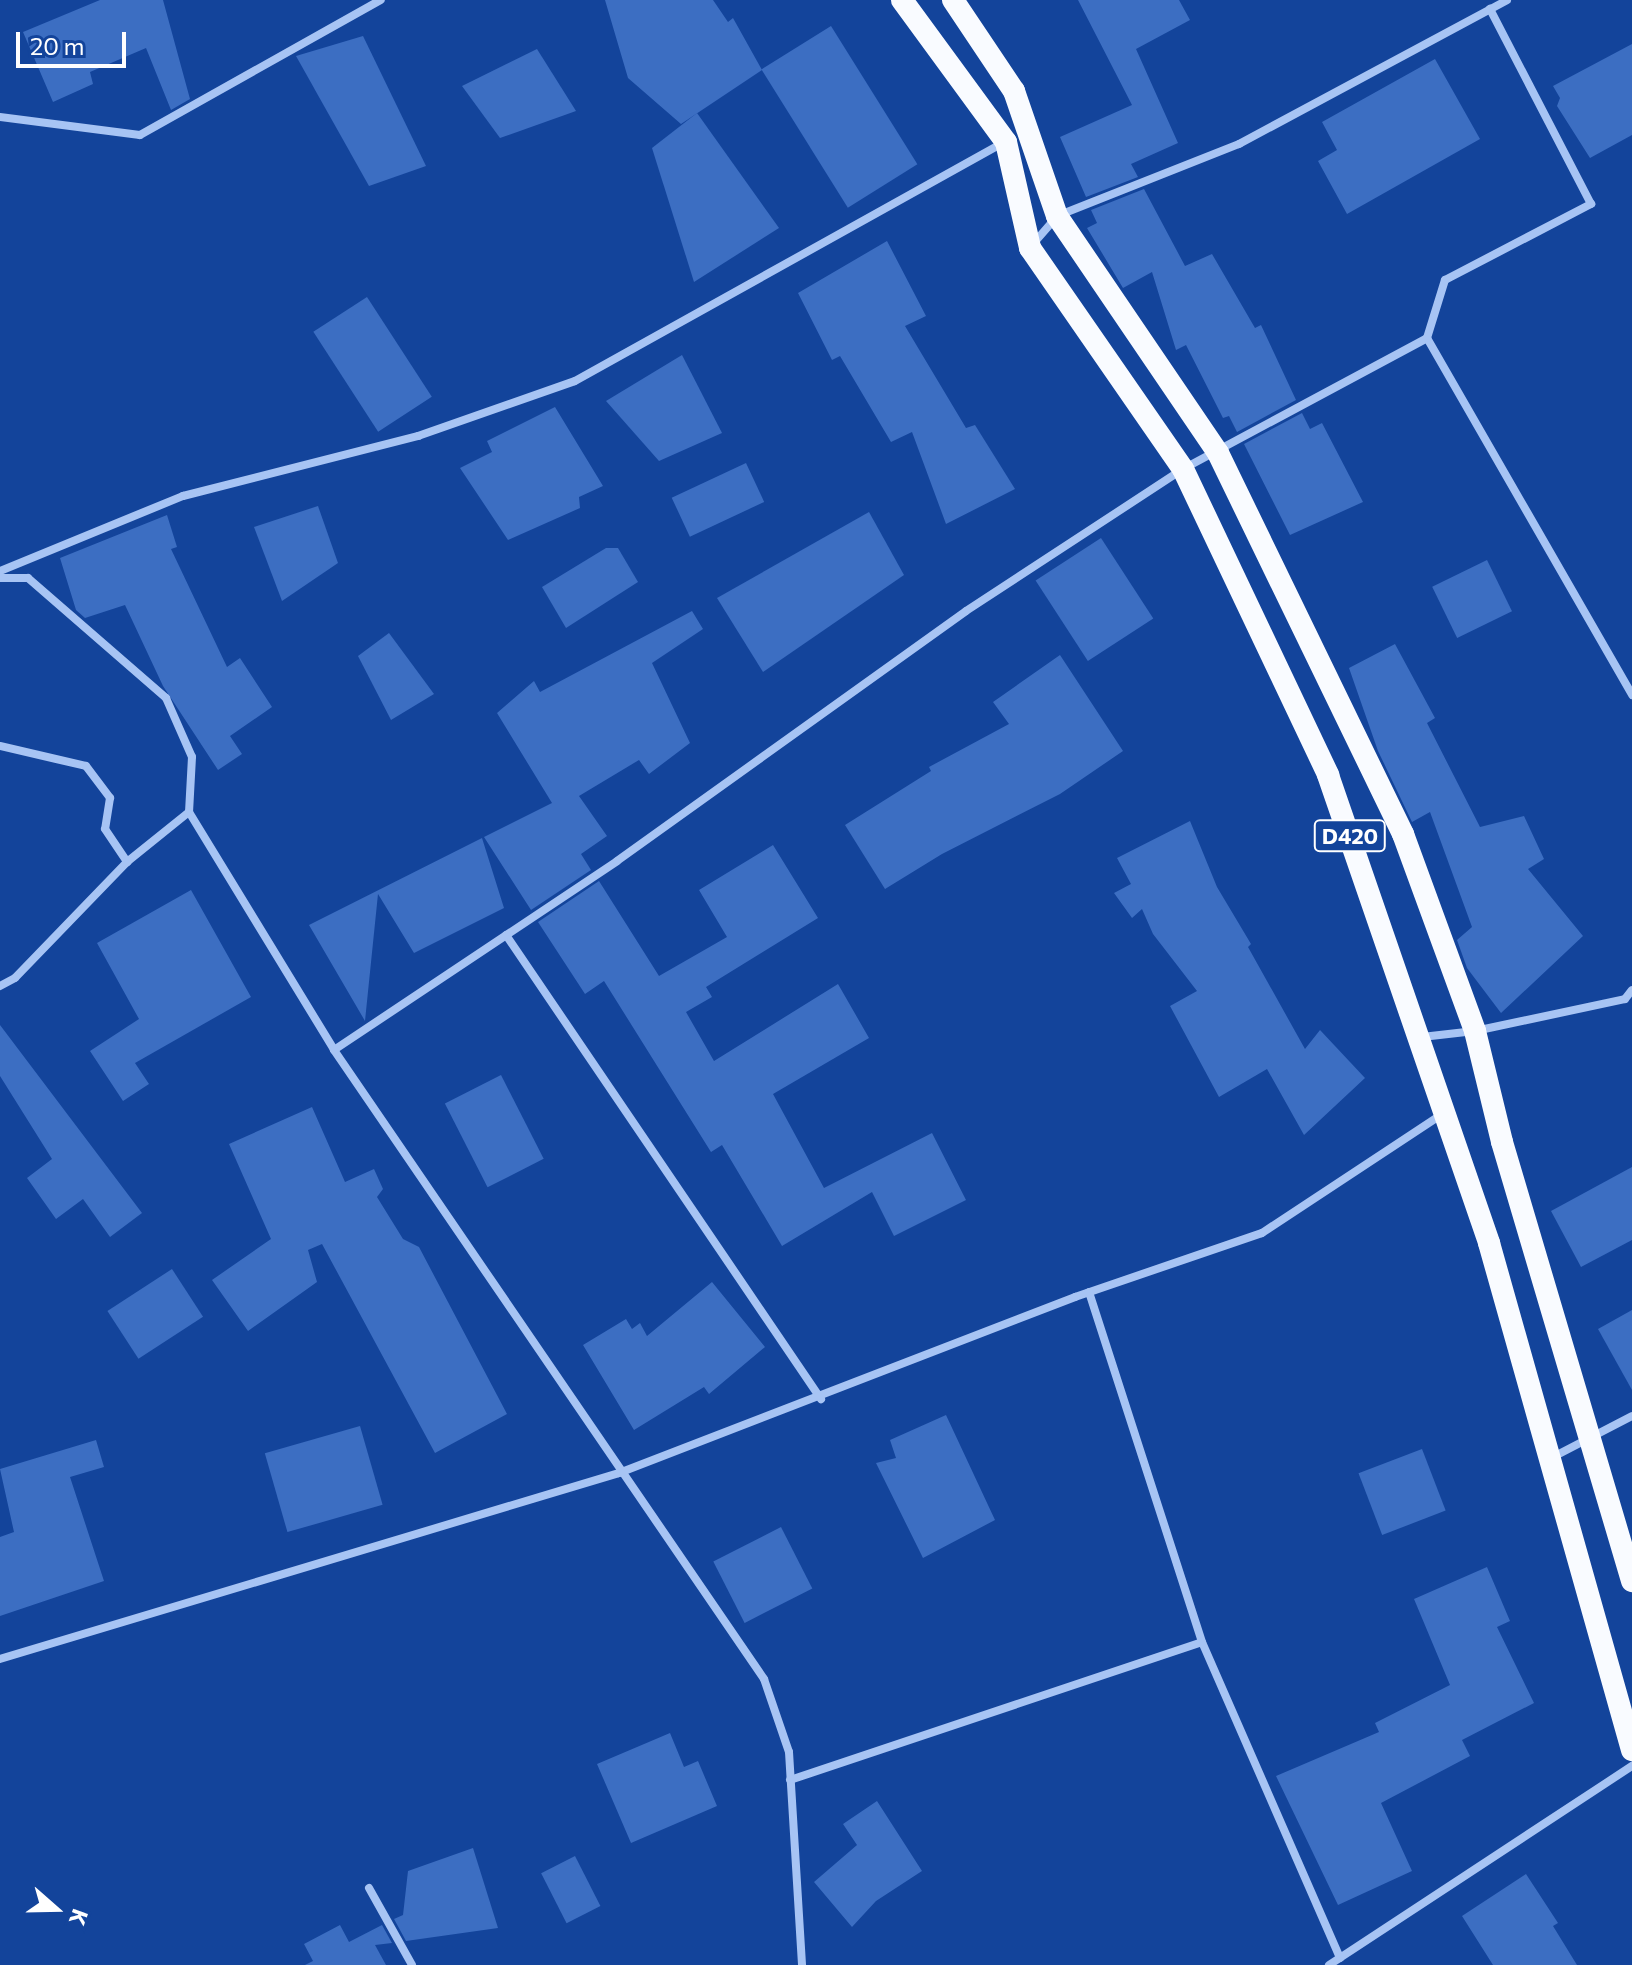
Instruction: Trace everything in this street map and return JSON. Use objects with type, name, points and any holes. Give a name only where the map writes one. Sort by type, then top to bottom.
[{"type":"highway","name":"D420","points":[[902,0],[1006,142],[1030,248],[1183,469],[1328,775],[1421,1037],[1553,1457],[1632,1750]]},
{"type":"highway","name":"D420","points":[[953,0],[1014,91],[1057,216],[1218,453],[1403,834],[1475,1031],[1502,1142],[1632,1581]]},
{"type":"street","points":[[0,117],[140,135],[381,0]]},
{"type":"street","points":[[1030,248],[1057,216],[1239,144],[1507,0]]},
{"type":"street","points":[[334,1050],[506,935],[966,611],[1183,469],[1218,453],[1427,338],[1445,280],[1591,204],[1490,9]]},
{"type":"street","points":[[0,571],[183,496],[418,436],[575,381],[1006,142]]},
{"type":"street","points":[[1427,338],[1632,695]]},
{"type":"street","points":[[0,578],[28,578],[166,698],[192,757],[189,812],[334,1050],[619,1473],[764,1679],[789,1752],[802,1965]]},
{"type":"street","points":[[0,746],[86,766],[110,798],[105,829],[127,862]]},
{"type":"street","points":[[0,986],[15,978],[127,862],[189,812]]},
{"type":"street","points":[[506,935],[821,1399]]},
{"type":"street","points":[[1421,1037],[1475,1031],[1625,999],[1632,990]]},
{"type":"street","points":[[0,1659],[619,1473],[821,1399],[1089,1292],[1262,1233],[1445,1112]]},
{"type":"street","points":[[1089,1292],[1202,1642],[1340,1958]]},
{"type":"street","points":[[1553,1457],[1632,1416]]},
{"type":"street","points":[[790,1780],[1202,1642]]},
{"type":"street","points":[[1329,1965],[1632,1766]]},
{"type":"street","points":[[369,1888],[412,1965]]},
{"type":"building","points":[[100,0],[163,0],[190,99],[171,110],[146,48],[90,72],[93,84],[53,102],[23,32]]},
{"type":"building","points":[[605,0],[713,0],[728,22],[733,18],[762,70],[681,124],[628,78]]},
{"type":"building","points":[[1078,0],[1179,0],[1190,20],[1136,49],[1178,143],[1131,164],[1138,177],[1086,197],[1060,137],[1132,105]]},
{"type":"building","points":[[831,26],[917,164],[848,208],[761,69]]},
{"type":"building","points":[[363,36],[426,166],[369,186],[296,56]]},
{"type":"building","points":[[1632,44],[1632,135],[1590,158],[1557,106],[1560,98],[1553,86]]},
{"type":"building","points":[[537,49],[576,111],[500,138],[462,86]]},
{"type":"building","points":[[1435,59],[1480,139],[1347,214],[1318,161],[1337,150],[1322,122]]},
{"type":"building","points":[[697,113],[779,228],[694,282],[652,148]]},
{"type":"building","points":[[1144,189],[1185,266],[1212,254],[1255,328],[1261,325],[1296,400],[1237,432],[1229,416],[1223,418],[1186,345],[1176,350],[1152,272],[1123,288],[1087,228],[1097,223],[1091,210]]},
{"type":"building","points":[[887,241],[926,316],[905,326],[966,428],[975,425],[1015,489],[946,524],[912,432],[891,442],[840,356],[832,360],[798,293]]},
{"type":"building","points":[[367,297],[432,397],[378,432],[313,332]]},
{"type":"building","points":[[682,355],[722,433],[659,461],[606,401]]},
{"type":"building","points":[[555,407],[603,486],[579,497],[580,508],[508,540],[460,468],[492,452],[487,441]]},
{"type":"building","points":[[1302,413],[1310,429],[1322,423],[1363,502],[1290,535],[1244,444]]},
{"type":"building","points":[[746,463],[764,502],[690,537],[672,498]]},
{"type":"building","points":[[318,506],[338,563],[282,601],[254,527]]},
{"type":"building","points":[[869,512],[904,575],[763,672],[717,598]]},
{"type":"building","points":[[167,515],[177,547],[171,549],[227,667],[240,658],[272,707],[230,736],[242,754],[218,770],[163,686],[125,605],[85,618],[76,610],[60,558]]},
{"type":"building","points":[[1101,538],[1153,619],[1088,661],[1036,580]]},
{"type":"building","points":[[606,548],[618,548],[638,582],[566,628],[542,587]]},
{"type":"building","points":[[1487,560],[1512,611],[1457,638],[1432,587]]},
{"type":"building","points":[[692,611],[703,629],[652,663],[690,743],[649,774],[639,760],[579,796],[607,836],[581,854],[591,870],[531,910],[484,837],[552,803],[497,713],[534,681],[540,692]]},
{"type":"building","points":[[389,633],[434,694],[391,720],[358,656]]},
{"type":"building","points":[[1395,644],[1435,718],[1427,723],[1480,827],[1524,816],[1544,859],[1528,869],[1583,936],[1501,1013],[1467,968],[1457,940],[1472,927],[1430,812],[1412,822],[1378,751],[1349,668]]},
{"type":"building","points":[[1060,655],[1123,751],[1060,794],[942,854],[885,889],[845,825],[931,771],[929,767],[1009,724],[993,702]]},
{"type":"building","points":[[1190,821],[1217,887],[1251,944],[1248,947],[1305,1049],[1320,1030],[1365,1078],[1304,1135],[1267,1069],[1219,1097],[1170,1006],[1197,991],[1153,934],[1142,909],[1132,918],[1114,893],[1131,884],[1117,858]]},
{"type":"building","points":[[482,838],[504,908],[414,953],[378,894],[365,1021],[309,925]]},
{"type":"building","points":[[773,845],[818,918],[706,987],[712,997],[686,1012],[714,1061],[838,984],[869,1038],[773,1094],[824,1188],[932,1133],[966,1200],[894,1236],[872,1192],[782,1246],[722,1145],[711,1152],[604,981],[585,994],[538,922],[599,881],[659,976],[727,937],[699,890]]},
{"type":"building","points":[[191,890],[251,997],[135,1063],[149,1084],[123,1101],[90,1051],[139,1019],[97,943]]},
{"type":"building","points":[[0,1025],[142,1213],[110,1237],[83,1199],[56,1219],[27,1178],[52,1159],[0,1076]]},
{"type":"building","points":[[501,1075],[544,1159],[488,1187],[445,1104]]},
{"type":"building","points":[[312,1107],[345,1182],[374,1169],[383,1189],[377,1197],[403,1239],[419,1247],[507,1414],[435,1453],[322,1244],[308,1250],[317,1282],[248,1331],[212,1280],[271,1239],[229,1144]]},
{"type":"building","points":[[1632,1167],[1632,1240],[1581,1267],[1551,1211]]},
{"type":"building","points":[[172,1269],[203,1317],[138,1359],[107,1311]]},
{"type":"building","points":[[712,1282],[765,1347],[709,1394],[704,1387],[634,1430],[583,1345],[626,1319],[632,1329],[640,1323],[647,1336]]},
{"type":"building","points":[[1632,1310],[1632,1390],[1598,1329]]},
{"type":"building","points":[[946,1415],[995,1520],[923,1558],[876,1463],[896,1458],[890,1440]]},
{"type":"building","points":[[360,1426],[383,1505],[287,1532],[265,1453]]},
{"type":"building","points":[[96,1440],[104,1467],[70,1477],[104,1581],[0,1616],[0,1537],[14,1532],[0,1469]]},
{"type":"building","points":[[1422,1449],[1446,1511],[1382,1535],[1359,1473]]},
{"type":"building","points":[[781,1527],[812,1588],[745,1623],[713,1562]]},
{"type":"building","points":[[1487,1567],[1510,1621],[1497,1627],[1534,1703],[1462,1740],[1470,1756],[1381,1803],[1412,1871],[1338,1905],[1276,1776],[1379,1732],[1375,1723],[1450,1685],[1414,1599]]},
{"type":"building","points":[[670,1733],[684,1767],[698,1761],[717,1806],[631,1843],[597,1764]]},
{"type":"building","points":[[877,1801],[922,1871],[876,1901],[852,1927],[814,1882],[857,1845],[843,1824]]},
{"type":"building","points":[[473,1848],[498,1928],[406,1941],[394,1919],[403,1915],[408,1871]]},
{"type":"building","points":[[575,1856],[600,1906],[567,1923],[541,1873]]},
{"type":"building","points":[[1526,1874],[1558,1923],[1553,1926],[1577,1965],[1493,1965],[1462,1916]]},
{"type":"building","points":[[340,1925],[349,1942],[382,1925],[392,1943],[375,1945],[386,1965],[305,1965],[313,1961],[304,1944]]}]
